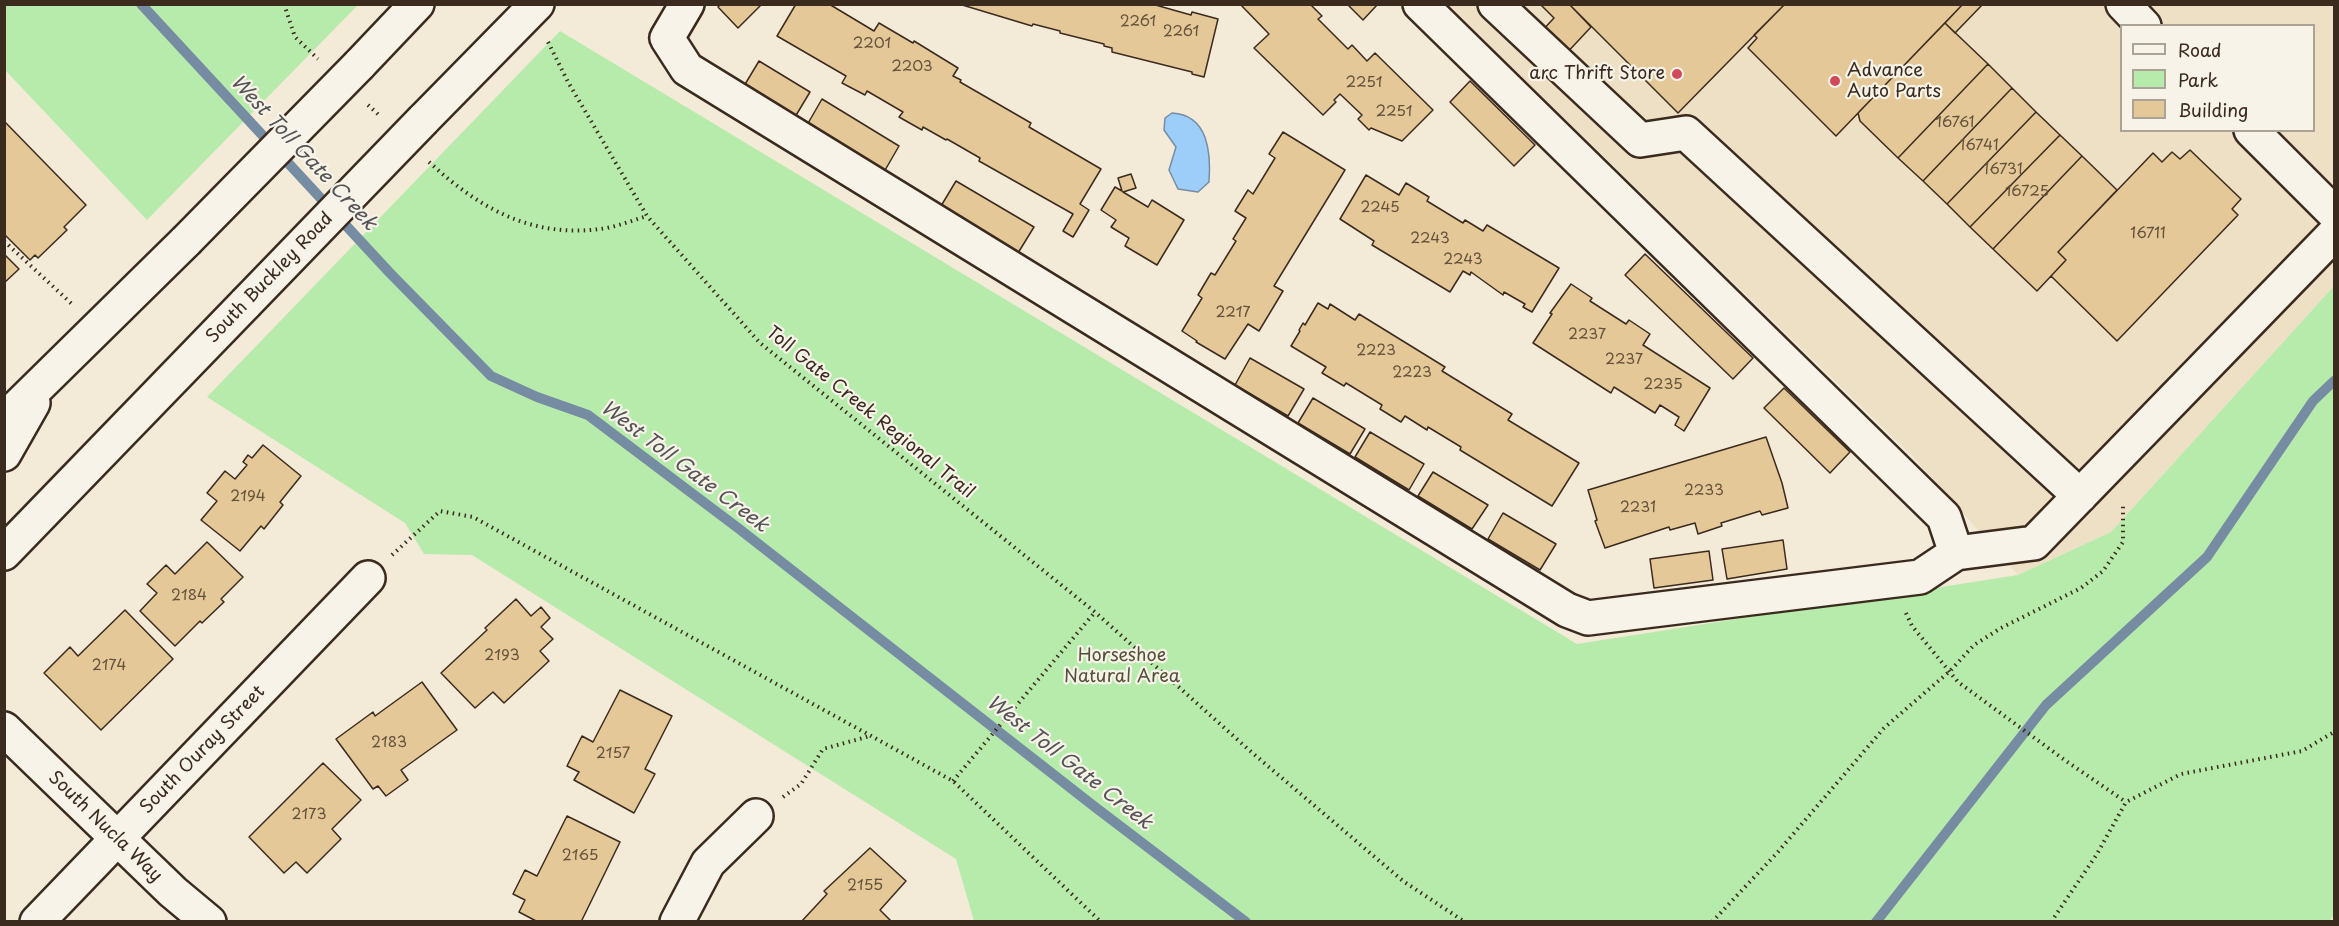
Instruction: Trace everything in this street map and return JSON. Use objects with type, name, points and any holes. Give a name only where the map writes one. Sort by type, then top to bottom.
[{"type":"main road","points":[[4,420],[186,241],[417,4]]},
{"type":"main road","points":[[687,4],[668,38],[687,69],[1567,610],[1588,618],[1920,577],[1956,553],[2034,543],[2334,234]]},
{"type":"main road","points":[[1420,4],[1944,517],[1956,553]]},
{"type":"main road","points":[[1495,4],[1640,140],[1686,133],[2079,496]]},
{"type":"main road","points":[[2123,4],[2142,24]]},
{"type":"main road","name":"South Buckley Road","points":[[4,553],[534,7]]},
{"type":"main road","points":[[2253,132],[2334,213]]},
{"type":"main road","points":[[4,454],[45,380]]},
{"type":"main road","name":"South Ouray Street","points":[[37,921],[368,578]]},
{"type":"main road","name":"South Nucla Way","points":[[4,729],[173,892],[208,921]]},
{"type":"main road","points":[[677,921],[708,863],[756,816]]},
{"type":"path","points":[[284,4],[295,37]]},
{"type":"path","name":"Toll Gate Creek Regional Trail","points":[[534,7],[568,82],[647,216],[760,342],[1095,612],[1249,750],[1403,881],[1465,921]]},
{"type":"path","points":[[438,170],[477,201],[504,216],[534,225],[565,230],[607,228],[647,216]]},
{"type":"path","points":[[4,241],[76,307]]},
{"type":"path","points":[[1712,921],[1777,854],[1884,728],[1950,671],[1974,645],[2001,628],[2080,588],[2103,571],[2123,543],[2123,452]]},
{"type":"path","points":[[368,578],[440,511],[473,517],[953,781],[1101,921]]},
{"type":"path","points":[[1895,581],[1912,626],[1958,682],[2126,802]]},
{"type":"path","points":[[953,781],[1095,612]]},
{"type":"path","points":[[2051,921],[2097,854],[2126,802],[2181,774],[2302,752],[2334,732]]},
{"type":"path","points":[[756,816],[801,784],[823,748],[870,735]]},
{"type":"shaded area","points":[[1448,5],[2334,5],[2334,286],[2111,532],[2018,575],[1914,458]]},
{"type":"green space","points":[[5,4],[358,5],[147,220],[5,70]]},
{"type":"green space","name":"Horseshoe Natural Area","points":[[560,31],[1577,644],[2018,575],[2111,532],[2334,286],[2334,913],[2330,922],[974,921],[956,859],[472,555],[424,554],[405,523],[207,397]]},
{"type":"water","points":[[1172,113],[1184,115],[1194,121],[1205,138],[1208,148],[1209,182],[1198,192],[1178,189],[1169,170],[1176,147],[1164,130],[1165,118]]},
{"type":"building","points":[[721,4],[762,4],[738,28],[718,7]]},
{"type":"building","points":[[796,4],[829,4],[874,31],[879,23],[913,43],[914,41],[958,68],[953,76],[961,80],[960,82],[1031,123],[1029,127],[1101,169],[1080,204],[1089,210],[1073,237],[1063,231],[1073,214],[979,161],[980,158],[947,139],[923,127],[922,130],[899,117],[903,112],[867,91],[865,95],[842,83],[846,76],[777,36]]},
{"type":"building","points":[[959,4],[1152,4],[1191,15],[1192,12],[1218,19],[1204,77],[1112,52],[1112,48],[1104,44]]},
{"type":"building","points":[[1240,4],[1310,4],[1322,16],[1318,19],[1348,49],[1352,45],[1367,61],[1375,53],[1433,110],[1402,141],[1371,128],[1369,130],[1358,119],[1362,115],[1340,94],[1334,100],[1336,102],[1323,115],[1254,48],[1269,34]]},
{"type":"building","points":[[1347,4],[1378,4],[1363,20]]},
{"type":"building","points":[[1540,4],[1569,4],[1591,27],[1563,57],[1539,34],[1554,18]]},
{"type":"building","name":"arc Thrift Store","points":[[1569,4],[1785,4],[1678,113]]},
{"type":"building","name":"Advance Auto Parts","points":[[1785,4],[1963,4],[1836,136],[1748,48],[1757,38],[1754,35]]},
{"type":"building","points":[[1963,4],[1983,4],[1955,33],[1945,23]]},
{"type":"building","points":[[1945,23],[1988,64],[1898,158],[1860,121],[1858,113]]},
{"type":"building","points":[[759,61],[810,92],[795,117],[744,86]]},
{"type":"building","points":[[1988,64],[2012,88],[1923,181],[1898,158]]},
{"type":"building","points":[[1470,81],[1535,145],[1514,166],[1450,102]]},
{"type":"building","points":[[2012,88],[2036,112],[1947,204],[1923,181]]},
{"type":"building","points":[[822,99],[899,146],[884,172],[807,125]]},
{"type":"building","points":[[2036,112],[2060,135],[1970,227],[1947,204]]},
{"type":"building","points":[[4,121],[86,205],[64,227],[67,230],[38,258],[35,255],[30,260],[4,234]]},
{"type":"building","points":[[1283,132],[1345,170],[1274,286],[1283,291],[1259,331],[1248,324],[1225,359],[1182,331],[1202,298],[1198,295],[1211,273],[1215,275],[1236,241],[1233,239],[1246,218],[1235,211],[1248,190],[1253,194],[1275,158],[1269,154]]},
{"type":"building","points":[[2060,135],[2082,156],[1993,249],[1970,227]]},
{"type":"building","points":[[2190,150],[2241,199],[2232,209],[2238,215],[2117,341],[2051,276],[2066,260],[2058,252],[2153,153],[2162,162],[2172,152],[2180,159]]},
{"type":"building","points":[[2082,156],[2117,190],[2058,252],[2066,260],[2037,291],[1993,249]]},
{"type":"building","points":[[1131,174],[1136,188],[1123,192],[1148,207],[1152,200],[1184,220],[1157,265],[1125,246],[1129,238],[1111,227],[1116,220],[1101,210],[1115,187],[1122,191],[1118,178]]},
{"type":"building","points":[[1366,175],[1399,195],[1406,183],[1429,197],[1427,201],[1463,223],[1465,220],[1483,231],[1487,225],[1559,268],[1532,312],[1523,307],[1525,304],[1504,292],[1503,295],[1471,272],[1470,275],[1463,271],[1450,292],[1372,245],[1374,241],[1340,219]]},
{"type":"building","points":[[956,181],[1034,227],[1018,253],[941,206]]},
{"type":"building","points":[[4,254],[19,269],[4,283]]},
{"type":"building","points":[[1645,254],[1753,358],[1733,379],[1625,275]]},
{"type":"building","points":[[1571,284],[1592,298],[1590,301],[1626,324],[1629,320],[1650,334],[1643,345],[1710,388],[1684,431],[1675,425],[1679,417],[1660,405],[1655,413],[1614,387],[1611,393],[1533,343],[1552,314],[1550,313]]},
{"type":"building","points":[[1318,303],[1328,309],[1330,304],[1355,320],[1359,314],[1445,367],[1442,371],[1512,414],[1508,420],[1579,463],[1552,506],[1460,450],[1461,447],[1428,427],[1427,430],[1405,416],[1401,422],[1380,409],[1382,405],[1346,383],[1344,386],[1322,373],[1326,367],[1291,346],[1303,323],[1305,325]]},
{"type":"building","points":[[1250,358],[1304,389],[1288,416],[1235,385]]},
{"type":"building","points":[[1784,388],[1850,452],[1830,473],[1764,408]]},
{"type":"building","points":[[1313,398],[1365,429],[1350,454],[1298,423]]},
{"type":"building","points":[[1370,432],[1424,464],[1409,490],[1355,457]]},
{"type":"building","points":[[1766,437],[1788,508],[1762,515],[1760,511],[1721,523],[1722,526],[1698,534],[1695,523],[1670,530],[1669,527],[1605,548],[1595,521],[1597,520],[1588,490]]},
{"type":"building","points":[[263,445],[301,476],[280,502],[283,505],[264,529],[261,526],[240,551],[201,520],[217,501],[207,493],[225,471],[235,479],[247,465],[243,462],[248,455],[252,458]]},
{"type":"building","points":[[1433,472],[1488,505],[1472,529],[1418,496]]},
{"type":"building","points":[[1503,513],[1556,544],[1540,570],[1488,539]]},
{"type":"building","points":[[1783,540],[1787,569],[1727,579],[1722,549]]},
{"type":"building","points":[[207,542],[243,577],[221,599],[224,602],[202,623],[200,621],[175,646],[140,611],[157,593],[147,584],[166,565],[175,574]]},
{"type":"building","points":[[1709,551],[1713,580],[1654,588],[1650,559]]},
{"type":"building","points":[[516,599],[531,616],[541,607],[550,618],[541,627],[553,639],[540,651],[549,661],[504,703],[493,692],[475,708],[441,673]]},
{"type":"building","points":[[125,610],[173,659],[101,730],[44,673],[70,647],[78,656]]},
{"type":"building","points":[[422,682],[457,730],[401,770],[408,780],[386,796],[378,786],[373,789],[336,739],[373,712],[375,716]]},
{"type":"building","points":[[620,690],[672,716],[645,769],[655,774],[634,813],[574,780],[579,772],[567,766],[582,736],[593,742]]},
{"type":"building","points":[[323,763],[361,800],[332,829],[341,839],[307,873],[296,862],[284,873],[249,837]]},
{"type":"building","points":[[567,816],[620,842],[581,922],[538,922],[519,912],[525,900],[513,894],[525,870],[537,876]]},
{"type":"building","points":[[870,848],[906,881],[880,910],[892,922],[801,922],[827,894],[824,891]]},
{"type":"waterway","name":"West Toll Gate Creek","points":[[141,4],[389,272],[491,376],[537,397],[588,415],[738,528],[1246,922]]},
{"type":"waterway","points":[[1876,922],[2046,705],[2207,557],[2313,401],[2334,381]]},
{"type":"place","name":"arc Thrift Store","points":[[1677,74]]},
{"type":"place","name":"Advance Auto Parts","points":[[1835,81]]}]
